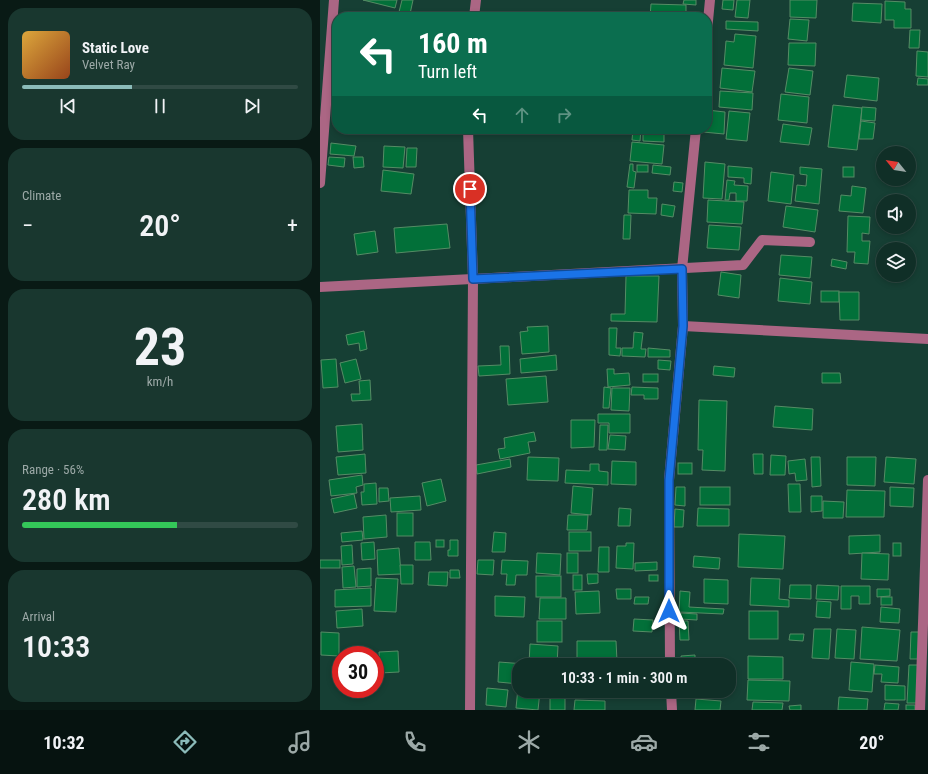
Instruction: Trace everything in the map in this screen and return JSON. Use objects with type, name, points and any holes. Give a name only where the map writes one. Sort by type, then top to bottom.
[{"type":"street","points":[[333,12],[334,0]]},
{"type":"street","points":[[475,12],[476,0]]},
{"type":"street","points":[[709,12],[710,0]]},
{"type":"street","points":[[320,183],[332,26]]},
{"type":"street","points":[[468,134],[473,279],[470,710]]},
{"type":"street","points":[[670,658],[669,480],[683,326],[682,269],[696,134]]},
{"type":"street","points":[[320,287],[743,265],[762,240],[810,242]]},
{"type":"street","points":[[683,326],[928,339]]},
{"type":"street","points":[[920,710],[926,607],[928,480]]},
{"type":"street","points":[[671,698],[672,710]]},
{"type":"building","points":[[363,0],[397,0],[395,8]]},
{"type":"building","points":[[402,0],[413,0],[410,12],[399,12]]},
{"type":"building","points":[[684,0],[696,0],[696,5],[683,4]]},
{"type":"building","points":[[723,0],[734,0],[733,10],[722,9]]},
{"type":"building","points":[[737,0],[750,0],[748,18],[735,17]]},
{"type":"building","points":[[790,0],[817,0],[816,18],[790,17]]},
{"type":"building","points":[[885,1],[905,2],[905,9],[911,9],[911,28],[894,28],[894,20],[885,20]]},
{"type":"building","points":[[853,3],[882,4],[881,23],[852,21]]},
{"type":"building","points":[[651,4],[686,5],[686,12],[650,12]]},
{"type":"building","points":[[790,19],[809,20],[807,41],[788,39]]},
{"type":"building","points":[[726,21],[758,22],[758,31],[726,29]]},
{"type":"building","points":[[910,30],[920,30],[919,48],[909,48]]},
{"type":"building","points":[[735,34],[756,36],[753,68],[724,65],[726,41],[734,42]]},
{"type":"building","points":[[789,43],[816,43],[815,66],[788,65]]},
{"type":"building","points":[[917,51],[928,52],[928,77],[916,76]]},
{"type":"building","points":[[722,68],[755,71],[752,92],[720,88]]},
{"type":"building","points":[[789,68],[813,71],[810,95],[785,92]]},
{"type":"building","points":[[847,75],[879,78],[877,101],[844,97]]},
{"type":"building","points":[[918,78],[928,79],[928,85],[917,85]]},
{"type":"building","points":[[720,91],[753,93],[752,110],[719,107]]},
{"type":"building","points":[[781,94],[809,97],[807,123],[778,120]]},
{"type":"building","points":[[833,105],[862,108],[857,150],[828,147]]},
{"type":"building","points":[[862,107],[876,108],[875,121],[861,120]]},
{"type":"building","points":[[712,111],[725,112],[724,134],[712,133]]},
{"type":"building","points":[[729,111],[750,113],[747,141],[726,139]]},
{"type":"building","points":[[861,121],[875,123],[873,139],[859,139]]},
{"type":"building","points":[[783,124],[812,128],[809,145],[780,142]]},
{"type":"building","points":[[633,134],[641,134],[640,141],[632,140]]},
{"type":"building","points":[[643,134],[664,134],[664,142],[643,141]]},
{"type":"building","points":[[632,142],[664,145],[662,164],[630,161]]},
{"type":"building","points":[[331,143],[356,146],[354,156],[330,154]]},
{"type":"building","points":[[384,146],[405,147],[403,168],[383,167]]},
{"type":"building","points":[[407,148],[417,148],[416,167],[406,167]]},
{"type":"building","points":[[329,157],[345,158],[344,167],[328,165]]},
{"type":"building","points":[[353,157],[363,157],[364,167],[354,168]]},
{"type":"building","points":[[705,162],[725,164],[722,199],[703,198]]},
{"type":"building","points":[[630,164],[633,164],[633,171],[636,172],[634,188],[627,187]]},
{"type":"building","points":[[637,165],[648,165],[648,172],[637,172]]},
{"type":"building","points":[[653,165],[671,167],[670,175],[652,173]]},
{"type":"building","points":[[728,166],[752,168],[751,184],[744,183],[744,178],[728,177]]},
{"type":"building","points":[[800,167],[822,169],[819,204],[795,201],[797,185],[806,186],[807,175],[800,174]]},
{"type":"building","points":[[843,167],[854,167],[854,177],[843,177]]},
{"type":"building","points":[[383,170],[414,174],[411,194],[381,191]]},
{"type":"building","points":[[771,172],[794,175],[791,204],[768,201]]},
{"type":"building","points":[[727,180],[735,181],[734,185],[748,186],[747,201],[736,201],[736,193],[730,193],[729,200],[725,200]]},
{"type":"building","points":[[674,182],[683,183],[682,192],[673,191]]},
{"type":"building","points":[[852,186],[866,188],[863,213],[839,211],[841,195],[851,196]]},
{"type":"building","points":[[629,190],[648,190],[648,198],[657,198],[656,214],[628,213]]},
{"type":"building","points":[[708,200],[744,202],[742,224],[707,222]]},
{"type":"building","points":[[662,204],[675,206],[673,217],[661,215]]},
{"type":"building","points":[[786,206],[818,210],[815,232],[783,227]]},
{"type":"building","points":[[624,215],[631,215],[630,239],[623,239]]},
{"type":"building","points":[[848,216],[870,217],[869,234],[862,233],[862,241],[870,241],[868,264],[854,263],[855,252],[847,252]]},
{"type":"building","points":[[447,224],[450,248],[396,253],[394,228]]},
{"type":"building","points":[[709,225],[741,227],[739,250],[707,248]]},
{"type":"building","points":[[375,231],[378,252],[357,255],[354,234]]},
{"type":"building","points":[[781,255],[812,257],[810,278],[779,275]]},
{"type":"building","points":[[832,259],[847,262],[846,269],[831,266]]},
{"type":"building","points":[[721,272],[741,275],[739,298],[718,295]]},
{"type":"building","points":[[626,276],[659,276],[657,322],[611,321],[611,314],[625,314]]},
{"type":"building","points":[[780,278],[812,282],[810,304],[778,301]]},
{"type":"building","points":[[821,291],[839,291],[839,302],[821,302]]},
{"type":"building","points":[[839,292],[859,292],[859,320],[840,320]]},
{"type":"building","points":[[548,326],[549,352],[522,354],[520,332],[528,331],[527,327]]},
{"type":"building","points":[[609,328],[617,328],[616,348],[621,348],[620,356],[609,355]]},
{"type":"building","points":[[364,331],[367,349],[360,351],[359,343],[348,345],[346,335]]},
{"type":"building","points":[[634,332],[643,333],[641,349],[646,349],[645,357],[622,356],[622,348],[633,348]]},
{"type":"building","points":[[500,346],[509,346],[510,374],[479,376],[478,366],[501,365]]},
{"type":"building","points":[[648,348],[670,350],[670,357],[648,357]]},
{"type":"building","points":[[556,355],[557,370],[521,373],[520,359]]},
{"type":"building","points":[[336,359],[338,387],[323,388],[321,360]]},
{"type":"building","points":[[356,359],[361,379],[345,383],[340,363]]},
{"type":"building","points":[[658,360],[671,361],[670,370],[658,369]]},
{"type":"building","points":[[714,366],[735,368],[734,377],[713,375]]},
{"type":"building","points":[[607,369],[614,369],[614,374],[629,373],[630,385],[608,387]]},
{"type":"building","points":[[822,373],[840,373],[841,383],[822,383]]},
{"type":"building","points":[[643,374],[658,374],[658,382],[643,382]]},
{"type":"building","points":[[546,376],[548,402],[508,405],[506,379]]},
{"type":"building","points":[[370,380],[371,400],[352,401],[351,394],[360,394],[359,381]]},
{"type":"building","points":[[604,387],[611,388],[609,408],[603,408]]},
{"type":"building","points":[[632,387],[658,388],[658,399],[644,399],[644,395],[631,395]]},
{"type":"building","points":[[612,388],[630,388],[629,411],[611,410]]},
{"type":"building","points":[[699,400],[727,401],[725,471],[702,470],[703,450],[698,450]]},
{"type":"building","points":[[775,406],[813,409],[812,430],[773,427]]},
{"type":"building","points":[[598,414],[630,414],[630,433],[609,433],[609,423],[598,423]]},
{"type":"building","points":[[571,420],[595,420],[594,447],[571,448]]},
{"type":"building","points":[[362,424],[363,450],[338,452],[336,426]]},
{"type":"building","points":[[600,425],[608,425],[607,450],[599,450]]},
{"type":"building","points":[[534,432],[536,441],[528,442],[530,453],[500,459],[498,449],[505,448],[504,438]]},
{"type":"building","points":[[610,435],[626,436],[625,450],[608,449]]},
{"type":"building","points":[[365,454],[366,473],[338,475],[336,457]]},
{"type":"building","points":[[753,454],[763,454],[763,474],[754,474]]},
{"type":"building","points":[[771,455],[786,456],[785,475],[770,475]]},
{"type":"building","points":[[528,457],[559,458],[558,481],[527,480]]},
{"type":"building","points":[[811,457],[820,457],[821,486],[812,487]]},
{"type":"building","points":[[847,457],[876,457],[875,486],[847,485]]},
{"type":"building","points":[[886,457],[916,459],[914,484],[884,482]]},
{"type":"building","points":[[510,459],[511,467],[477,474],[476,465]]},
{"type":"building","points":[[805,459],[807,480],[796,481],[795,473],[789,474],[788,461]]},
{"type":"building","points":[[612,461],[636,462],[636,485],[611,484]]},
{"type":"building","points":[[678,463],[692,463],[692,474],[678,474]]},
{"type":"building","points":[[590,464],[599,464],[599,471],[608,472],[608,485],[565,483],[566,470],[590,471]]},
{"type":"building","points":[[362,475],[363,485],[356,487],[357,493],[331,496],[329,480]]},
{"type":"building","points":[[441,479],[446,501],[427,506],[422,483]]},
{"type":"building","points":[[376,483],[377,504],[362,505],[361,492],[364,492],[364,484]]},
{"type":"building","points":[[788,484],[800,484],[801,512],[789,512]]},
{"type":"building","points":[[573,486],[593,488],[591,515],[571,513]]},
{"type":"building","points":[[676,487],[685,487],[685,506],[675,505]]},
{"type":"building","points":[[700,487],[730,487],[730,505],[700,505]]},
{"type":"building","points":[[890,487],[914,488],[913,507],[890,506]]},
{"type":"building","points":[[379,488],[388,488],[389,501],[379,502]]},
{"type":"building","points":[[847,490],[885,491],[884,517],[846,517]]},
{"type":"building","points":[[354,494],[357,508],[334,513],[331,499]]},
{"type":"building","points":[[420,496],[421,510],[391,512],[390,498]]},
{"type":"building","points":[[811,496],[822,496],[822,511],[811,512]]},
{"type":"building","points":[[823,501],[844,502],[843,518],[823,518]]},
{"type":"building","points":[[619,508],[631,509],[630,526],[618,526]]},
{"type":"building","points":[[698,508],[729,509],[729,526],[697,526]]},
{"type":"building","points":[[675,509],[684,510],[683,527],[674,527]]},
{"type":"building","points":[[397,513],[413,513],[413,536],[397,536]]},
{"type":"building","points":[[386,515],[387,537],[364,539],[363,517]]},
{"type":"building","points":[[568,515],[588,515],[587,530],[567,530]]},
{"type":"building","points":[[362,531],[363,540],[342,542],[341,533]]},
{"type":"building","points":[[494,532],[506,533],[505,552],[492,552]]},
{"type":"building","points":[[569,532],[591,532],[591,551],[569,551]]},
{"type":"building","points":[[739,534],[785,536],[783,569],[738,567]]},
{"type":"building","points":[[880,535],[880,552],[849,554],[849,536]]},
{"type":"building","points":[[436,540],[444,540],[444,547],[436,547]]},
{"type":"building","points":[[450,540],[458,540],[458,556],[448,556],[448,550],[450,550]]},
{"type":"building","points":[[374,542],[375,559],[362,560],[361,543]]},
{"type":"building","points":[[415,542],[430,542],[431,560],[415,560]]},
{"type":"building","points":[[626,543],[634,543],[633,569],[616,568],[617,546],[626,546]]},
{"type":"building","points":[[893,543],[901,543],[901,556],[893,556]]},
{"type":"building","points":[[352,545],[353,564],[342,565],[341,546]]},
{"type":"building","points":[[599,547],[609,547],[609,572],[598,572]]},
{"type":"building","points":[[399,548],[401,574],[378,575],[377,550]]},
{"type":"building","points":[[537,553],[561,554],[560,575],[536,573]]},
{"type":"building","points":[[567,553],[578,553],[578,573],[567,573]]},
{"type":"building","points":[[862,553],[889,554],[888,580],[861,579]]},
{"type":"building","points":[[694,556],[720,558],[719,569],[693,567]]},
{"type":"building","points":[[320,560],[340,560],[340,568],[320,568]]},
{"type":"building","points":[[478,560],[494,560],[493,575],[477,574]]},
{"type":"building","points":[[502,560],[528,561],[527,575],[516,575],[515,585],[506,585],[507,574],[501,574]]},
{"type":"building","points":[[657,562],[657,570],[635,571],[635,563]]},
{"type":"building","points":[[400,565],[413,565],[413,584],[401,584]]},
{"type":"building","points":[[354,566],[356,587],[343,588],[342,567]]},
{"type":"building","points":[[371,568],[371,586],[357,587],[357,569]]},
{"type":"building","points":[[450,570],[459,570],[460,578],[450,578]]},
{"type":"building","points":[[429,572],[448,572],[447,586],[428,585]]},
{"type":"building","points":[[587,574],[598,574],[598,583],[588,584]]},
{"type":"building","points":[[573,575],[582,575],[582,590],[573,590]]},
{"type":"building","points":[[649,575],[658,575],[658,581],[649,581]]},
{"type":"building","points":[[536,576],[561,576],[561,597],[536,597]]},
{"type":"building","points":[[376,578],[398,579],[396,612],[374,611]]},
{"type":"building","points":[[751,578],[780,579],[779,599],[789,600],[789,607],[750,605]]},
{"type":"building","points":[[704,579],[728,580],[728,604],[704,603]]},
{"type":"building","points":[[790,585],[811,585],[811,599],[789,598]]},
{"type":"building","points":[[817,585],[839,586],[838,600],[816,599]]},
{"type":"building","points":[[841,586],[870,586],[870,604],[859,604],[859,596],[851,596],[851,609],[841,609]]},
{"type":"building","points":[[371,588],[371,606],[335,607],[335,590]]},
{"type":"building","points":[[616,589],[631,589],[631,599],[617,599]]},
{"type":"building","points":[[877,589],[890,589],[890,596],[877,597]]},
{"type":"building","points":[[599,591],[600,613],[576,614],[575,592]]},
{"type":"building","points":[[680,591],[690,592],[689,607],[724,609],[723,614],[679,612]]},
{"type":"building","points":[[495,596],[525,597],[524,617],[495,616]]},
{"type":"building","points":[[635,597],[649,597],[648,604],[634,604]]},
{"type":"building","points":[[881,597],[892,597],[892,605],[881,605]]},
{"type":"building","points":[[540,598],[566,598],[566,619],[539,619]]},
{"type":"building","points":[[817,601],[831,602],[830,618],[816,617]]},
{"type":"building","points":[[881,607],[900,609],[899,623],[880,622]]},
{"type":"building","points":[[362,609],[363,626],[337,628],[336,611]]},
{"type":"building","points":[[749,611],[778,611],[778,639],[749,639]]},
{"type":"building","points":[[681,613],[697,614],[697,620],[680,619]]},
{"type":"building","points":[[634,619],[653,620],[652,632],[633,631]]},
{"type":"building","points":[[537,621],[562,621],[562,642],[537,642]]},
{"type":"building","points":[[679,621],[688,621],[689,640],[680,640]]},
{"type":"building","points":[[862,627],[900,630],[897,661],[860,659]]},
{"type":"building","points":[[814,629],[831,629],[829,659],[812,658]]},
{"type":"building","points":[[837,629],[856,630],[854,659],[835,658]]},
{"type":"building","points":[[321,632],[339,633],[339,646],[332,646],[332,656],[321,655]]},
{"type":"building","points":[[911,632],[921,632],[919,659],[910,659]]},
{"type":"building","points":[[790,634],[804,634],[803,641],[789,640]]},
{"type":"building","points":[[577,641],[616,641],[617,658],[577,658]]},
{"type":"building","points":[[530,644],[558,646],[557,658],[529,658]]},
{"type":"building","points":[[398,651],[399,672],[384,673],[384,652]]},
{"type":"building","points":[[695,655],[695,658],[681,658],[681,656]]},
{"type":"building","points":[[748,656],[783,657],[783,679],[748,679]]},
{"type":"building","points":[[499,662],[512,663],[512,683],[498,682]]},
{"type":"building","points":[[851,662],[874,664],[872,692],[849,690]]},
{"type":"building","points":[[875,665],[899,667],[898,683],[881,682],[882,674],[874,674]]},
{"type":"building","points":[[909,665],[920,665],[919,703],[907,703]]},
{"type":"building","points":[[748,680],[790,681],[789,701],[747,700]]},
{"type":"building","points":[[885,685],[905,686],[905,700],[885,700]]},
{"type":"building","points":[[487,688],[508,690],[506,707],[486,705]]},
{"type":"building","points":[[839,697],[868,699],[867,710],[838,710]]},
{"type":"building","points":[[517,698],[539,698],[538,710],[516,708]]},
{"type":"building","points":[[550,698],[565,698],[565,710],[550,710]]},
{"type":"building","points":[[696,699],[721,701],[720,710],[695,710]]},
{"type":"building","points":[[575,700],[605,701],[605,710],[574,710]]},
{"type":"building","points":[[753,702],[783,703],[782,710],[752,710]]},
{"type":"building","points":[[885,703],[899,704],[898,710],[884,710]]},
{"type":"building","points":[[801,705],[801,710],[790,710],[789,706]]},
{"type":"building","points":[[906,705],[915,705],[915,710],[906,710]]},
{"type":"route","points":[[470,189],[473,279],[682,269],[683,326],[669,480],[669,611]]}]
